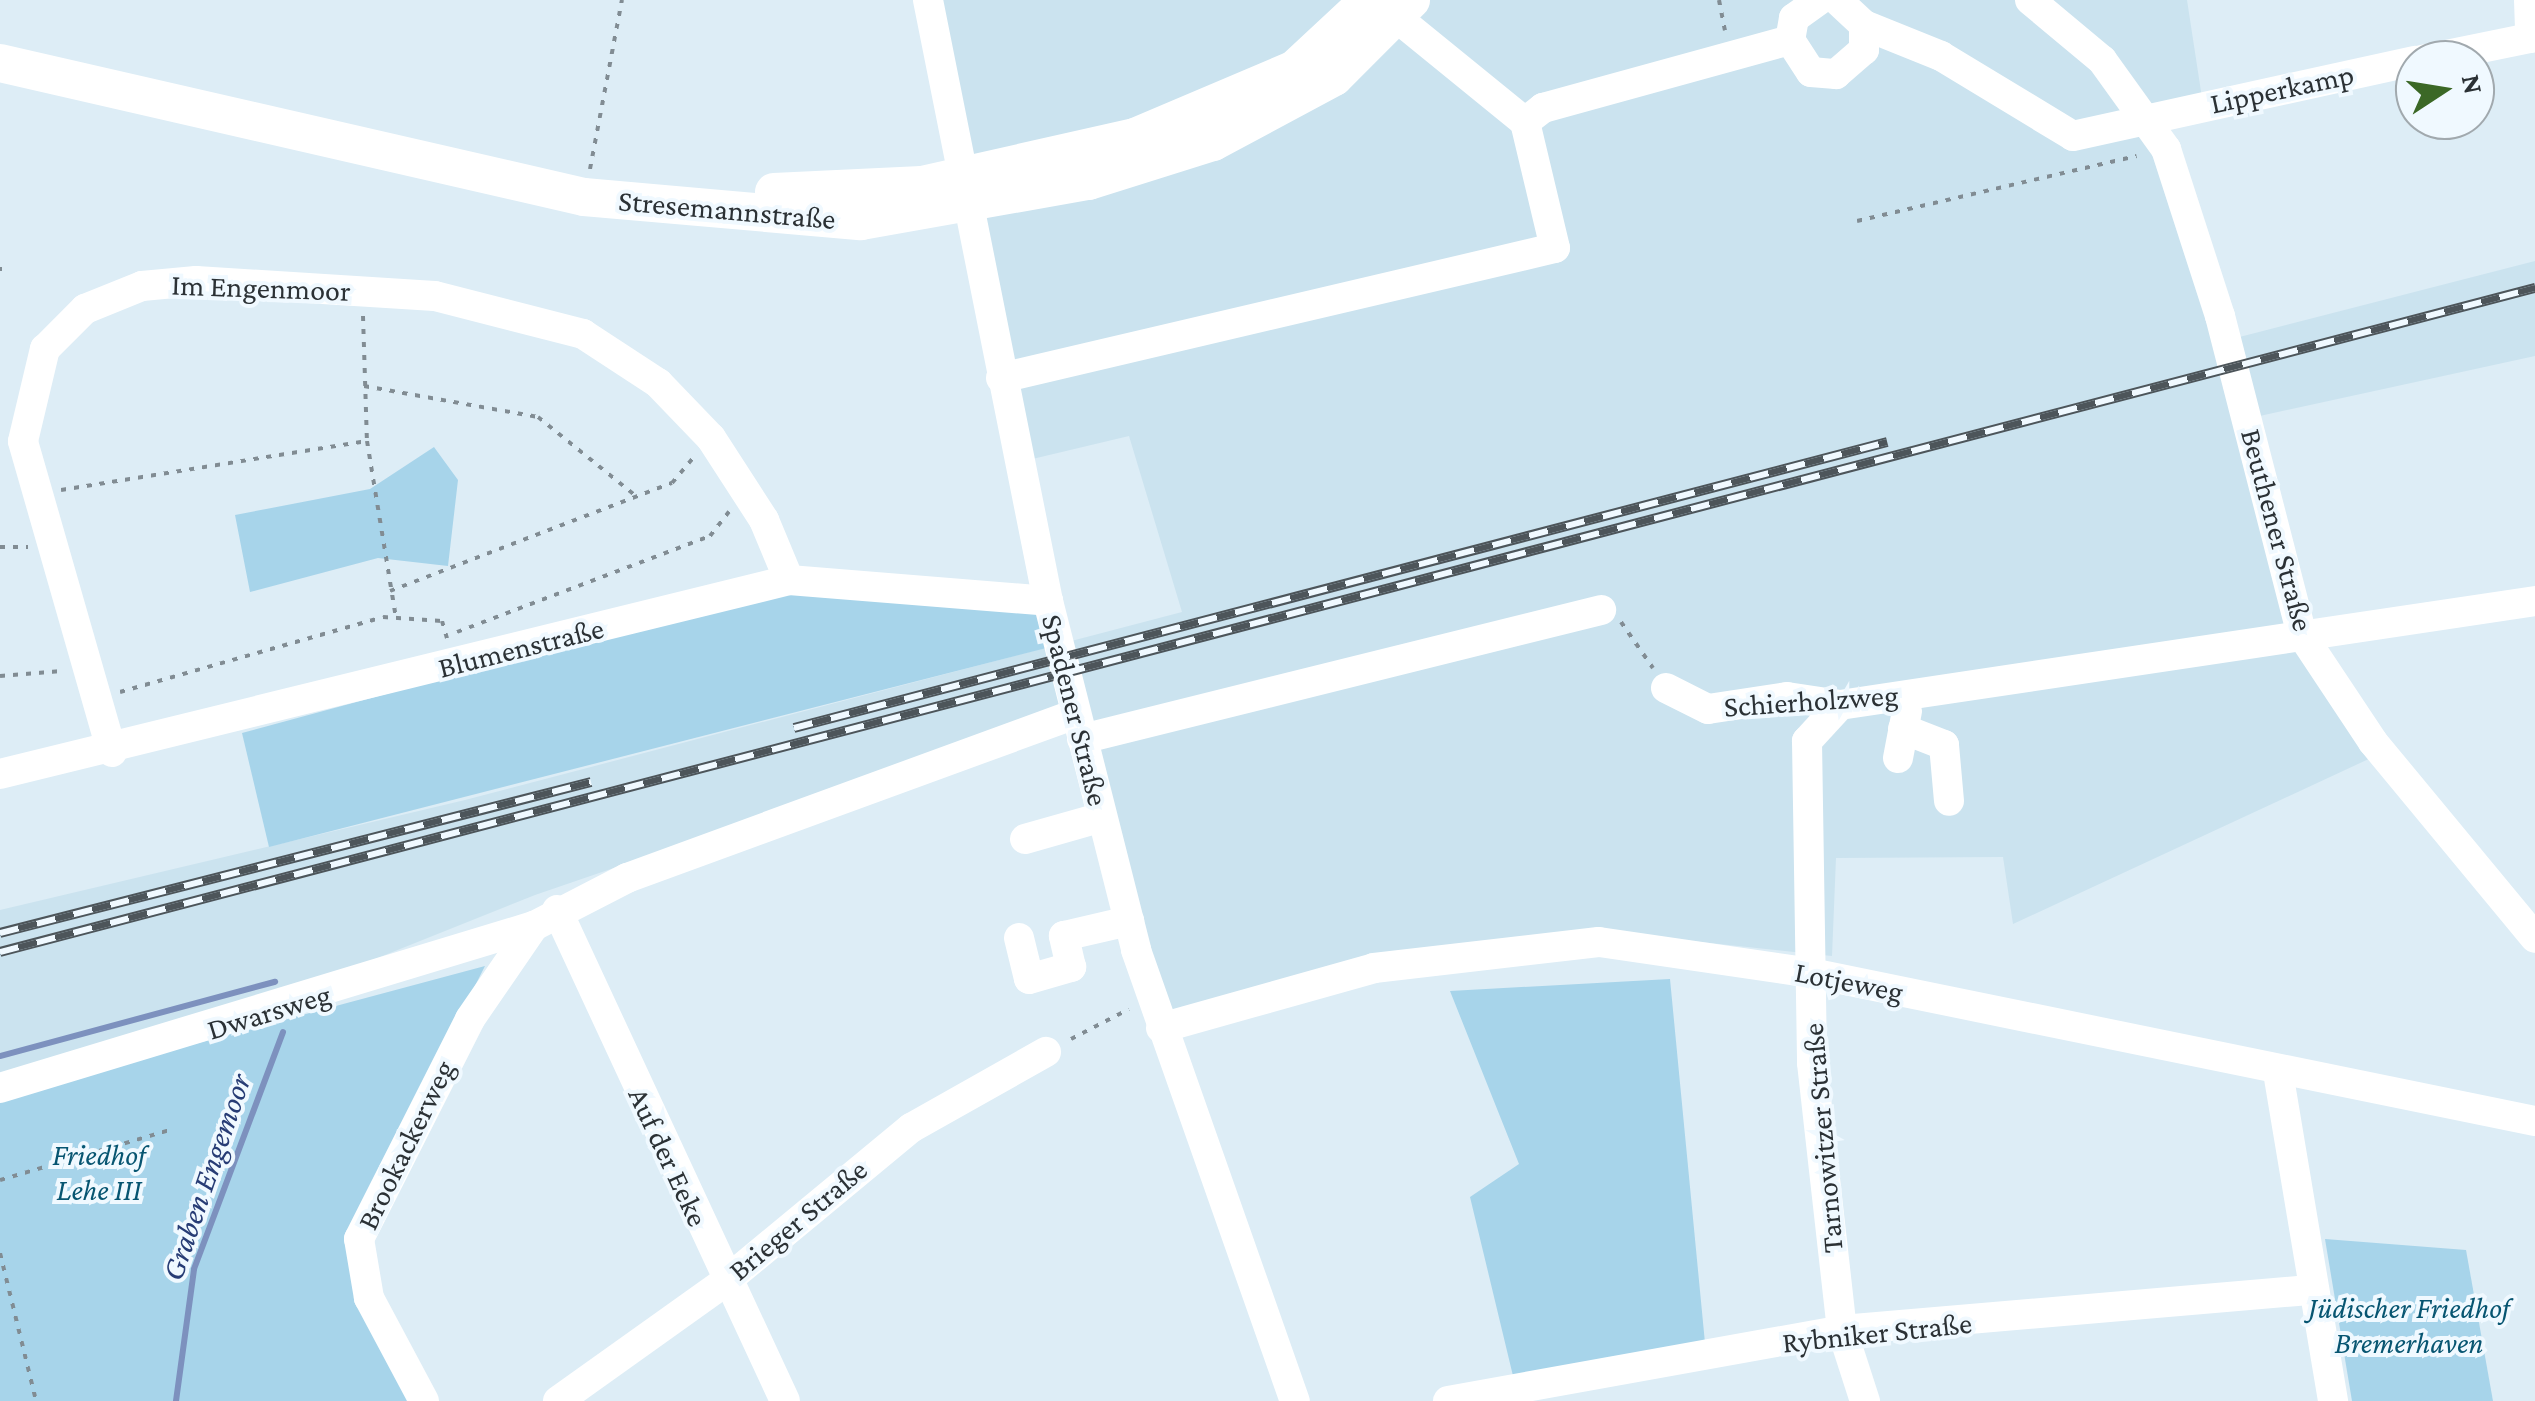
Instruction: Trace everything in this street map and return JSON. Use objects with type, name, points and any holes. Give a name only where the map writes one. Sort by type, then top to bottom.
[{"type":"main road","name":"Stresemannstraße","points":[[0,64],[584,197],[822,220],[964,192],[1246,98],[1392,6]]},
{"type":"main road","name":"Stresemannstraße","points":[[0,38],[590,174],[812,194],[964,192]]},
{"type":"street","name":"Spadener Straße","points":[[928,0],[1048,602],[1129,922],[1161,1028],[1295,1401]]},
{"type":"street","points":[[1819,0],[1794,18],[1790,40],[1811,72],[1836,74],[1864,50],[1852,8]]},
{"type":"street","name":"Beuthener Straße","points":[[2030,0],[2102,60],[2150,121],[2166,149],[2216,299],[2302,635],[2373,742],[2535,938]]},
{"type":"street","points":[[2529,0],[2532,38]]},
{"type":"street","points":[[1001,378],[1556,248],[1525,122],[1392,6]]},
{"type":"street","name":"Lipperkamp","points":[[1852,8],[1942,56],[2073,136],[2395,66]]},
{"type":"street","name":"Lipperkamp","points":[[2495,45],[2532,38]]},
{"type":"street","points":[[1525,122],[1544,108],[1790,40]]},
{"type":"street","name":"Im Engenmoor","points":[[112,752],[32,494],[23,441],[29,390],[45,349],[85,309],[168,282],[362,292],[490,304],[583,334],[658,384],[711,438],[747,489],[789,580]]},
{"type":"street","name":"Blumenstraße","points":[[0,774],[112,752],[789,580],[1048,602]]},
{"type":"street","name":"Schierholzweg","points":[[1666,688],[1708,710],[1787,697],[1840,704],[2535,601]]},
{"type":"street","points":[[1079,726],[1601,610]]},
{"type":"street","points":[[1910,694],[1901,744],[1944,746],[1950,801]]},
{"type":"street","name":"Tarnowitzer Straße","points":[[1840,704],[1807,741],[1810,974],[1842,1330],[1865,1401]]},
{"type":"street","name":"Dwarsweg","points":[[0,1088],[546,918],[1079,726]]},
{"type":"street","points":[[1026,839],[1102,817]]},
{"type":"street","name":"Auf der Eeke","points":[[546,918],[785,1401]]},
{"type":"street","name":"Brookackerweg","points":[[424,1401],[368,1298],[359,1239],[470,1019],[546,918]]},
{"type":"street","points":[[1019,938],[1029,979],[1071,967],[1064,936],[1129,922]]},
{"type":"street","name":"Lotjeweg","points":[[1161,1028],[1374,968],[1599,942],[1810,974],[2278,1072],[2535,1121]]},
{"type":"street","name":"Brieger Straße","points":[[558,1401],[726,1281],[911,1128],[1046,1052]]},
{"type":"street","points":[[2278,1072],[2333,1401]]},
{"type":"street","name":"Rybniker Straße","points":[[1448,1401],[1618,1387],[1842,1330],[2312,1290]]},
{"type":"path","points":[[590,174],[622,0]]},
{"type":"path","points":[[1857,220],[2166,149]]},
{"type":"path","points":[[362,292],[367,440],[396,618]]},
{"type":"path","points":[[364,386],[538,417],[637,496]]},
{"type":"path","points":[[390,590],[672,484],[711,438]]},
{"type":"path","points":[[32,494],[367,440]]},
{"type":"path","points":[[447,636],[710,536],[747,489]]},
{"type":"path","points":[[1601,610],[1616,615],[1666,688]]},
{"type":"path","points":[[0,676],[91,684],[396,618],[442,621]]},
{"type":"path","points":[[1046,1052],[1151,997]]},
{"type":"path","points":[[0,1180],[173,1129]]},
{"type":"path","points":[[0,1253],[36,1401]]},
{"type":"shaded area","points":[[931,0],[2187,0],[2202,98],[2147,116],[2224,341],[2535,261],[2535,356],[2246,419],[2310,629],[2386,751],[2013,924],[2003,857],[1836,858],[1832,956],[1598,931],[1166,1014],[1084,707],[535,895],[265,1003],[0,1077],[0,910],[465,800],[1182,612],[1129,436],[1024,461]]},
{"type":"green space","points":[[434,447],[458,480],[448,566],[378,558],[250,592],[235,515],[370,489]]},
{"type":"green space","points":[[789,585],[1049,606],[1058,645],[269,847],[242,733]]},
{"type":"green space","name":"Friedhof Lehe III","points":[[485,966],[353,1228],[414,1401],[0,1401],[0,1096]]},
{"type":"green space","points":[[1670,979],[1705,1343],[1514,1380],[1470,1197],[1519,1164],[1450,991]]},
{"type":"green space","name":"Jüdischer Friedhof Bremerhaven","points":[[2325,1239],[2466,1250],[2493,1401],[2352,1401]]},
{"type":"waterway","points":[[0,1056],[275,982]]},
{"type":"waterway","name":"Graben Engemoor","points":[[176,1401],[194,1269],[283,1032]]},
{"type":"railway","points":[[0,952],[2535,288]]},
{"type":"railway","points":[[794,728],[1887,442]]},
{"type":"railway","points":[[0,933],[591,782]]}]
